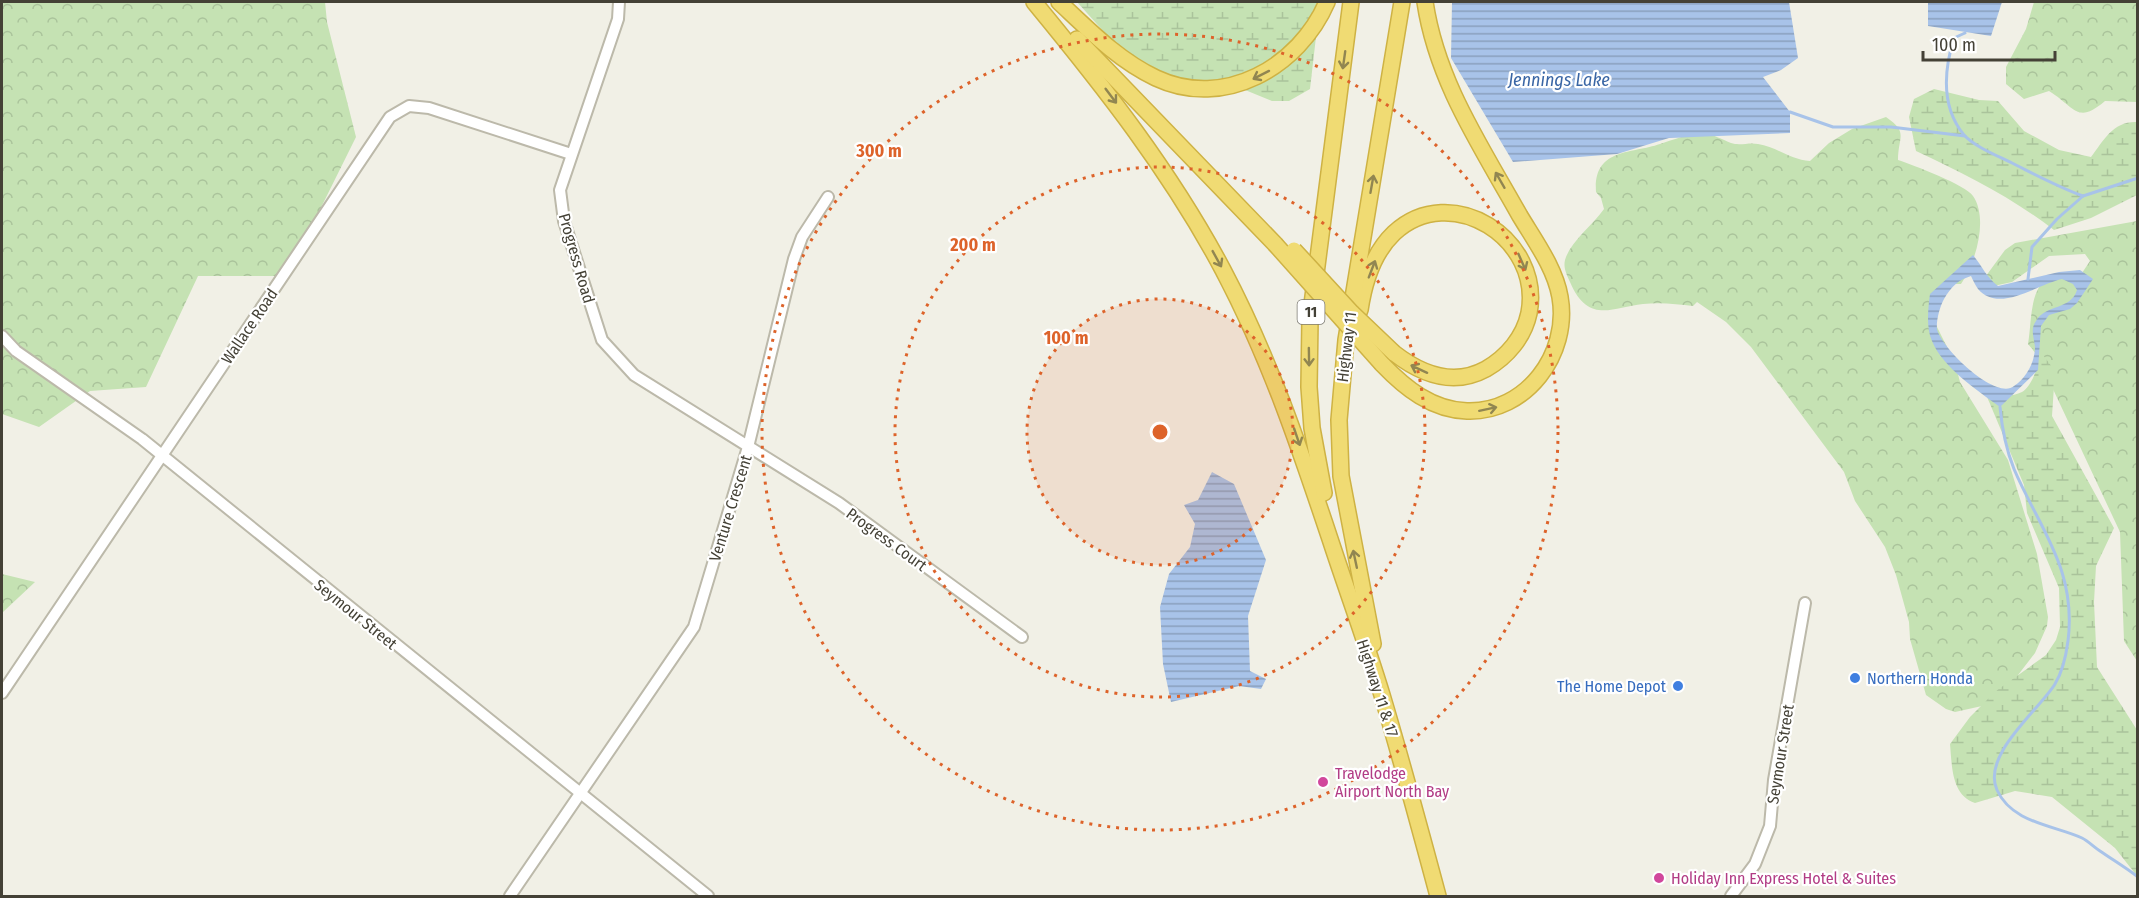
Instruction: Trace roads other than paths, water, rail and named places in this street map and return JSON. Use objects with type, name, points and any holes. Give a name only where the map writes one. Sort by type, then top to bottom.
[{"type":"highway","points":[[1036,2],[1279,241]]},
{"type":"highway","points":[[1036,2],[1110,94],[1146,145],[1223,270],[1254,334],[1293,426],[1362,618]]},
{"type":"highway","points":[[1057,2],[1388,359],[1402,384],[1432,403],[1456,411],[1492,409],[1524,392],[1542,373],[1555,349],[1561,325],[1557,285],[1451,94],[1436,54],[1425,2]]},
{"type":"highway","points":[[1057,2],[1105,45],[1143,71],[1180,86],[1208,88],[1247,81],[1280,64],[1308,34],[1327,2]]},
{"type":"highway","name":"Highway 11","points":[[1351,2],[1316,261],[1308,348],[1312,428],[1325,501],[1362,618]]},
{"type":"highway","name":"Highway 11","points":[[1362,618],[1339,450],[1340,388],[1402,2]]},
{"type":"highway","points":[[1339,450],[1361,303],[1373,264],[1386,242],[1399,229],[1415,219],[1450,214],[1475,219],[1509,241],[1524,263],[1530,289],[1530,304],[1524,327],[1504,356],[1483,371],[1457,378],[1419,371],[1388,359]]},
{"type":"highway","name":"Highway 11 & 17","points":[[1362,618],[1438,897]]},
{"type":"street","name":"Progress Road","points":[[619,2],[618,19],[560,190],[564,221],[602,340],[634,375],[748,447]]},
{"type":"street","name":"Wallace Road","points":[[2,693],[390,117],[409,106],[429,108],[572,154]]},
{"type":"street","name":"Venture Crescent","points":[[510,897],[694,627],[748,447],[794,259],[802,237],[828,197]]},
{"type":"street","name":"Seymour Street","points":[[2,336],[16,351],[162,456],[708,897]]},
{"type":"street","name":"Progress Court","points":[[748,447],[839,503],[1022,637]]},
{"type":"street","name":"Seymour Street","points":[[1731,897],[1755,864],[1770,826],[1774,780],[1804,603]]},
{"type":"water","name":"Jennings Lake","points":[[1452,2],[1789,2],[1798,58],[1781,70],[1763,77],[1790,112],[1790,133],[1669,138],[1617,154],[1513,162],[1451,58]]},
{"type":"water","points":[[1928,2],[2002,2],[1991,36],[1928,26]]},
{"type":"water","points":[[1973,255],[1998,286],[2059,272],[2080,270],[2093,279],[2077,303],[2070,309],[2049,315],[2041,326],[2038,370],[2000,407],[1961,378],[1937,351],[1929,330],[1930,294]],"holes":[[[1971,276],[1978,289],[1987,296],[1997,299],[2019,295],[2062,279],[2073,284],[2077,290],[2069,301],[2046,312],[2036,321],[2033,330],[2035,347],[2032,364],[2018,383],[2006,389],[1983,380],[1970,370],[1948,348],[1937,329],[1940,309],[1947,295],[1959,282]]]},
{"type":"water","points":[[1212,472],[1234,484],[1266,560],[1248,616],[1250,671],[1266,679],[1261,689],[1239,686],[1171,702],[1163,664],[1160,607],[1169,574],[1190,547],[1195,524],[1184,505],[1198,500]]},
{"type":"waterway","points":[[1965,33],[1954,38],[1947,75],[1951,113],[1964,135],[1987,151],[2083,196]]},
{"type":"waterway","points":[[1790,112],[1833,127],[1891,127],[1965,136]]},
{"type":"waterway","points":[[2028,279],[2032,247],[2057,219],[2083,196],[2138,178]]},
{"type":"waterway","points":[[2000,407],[2005,439],[2014,469],[2054,550],[2061,570],[2067,592],[2069,615],[2067,647],[2060,674],[2048,694],[2004,748],[1997,762],[1994,776],[1997,790],[2013,810],[2034,822],[2082,838],[2138,877]]},
{"type":"place","name":"Northern Honda","points":[[1855,678]]},
{"type":"place","name":"The Home Depot","points":[[1678,686]]},
{"type":"place","name":"Travelodge Airport North Bay","points":[[1323,782]]},
{"type":"place","name":"Holiday Inn Express Hotel & Suites","points":[[1659,878]]}]
